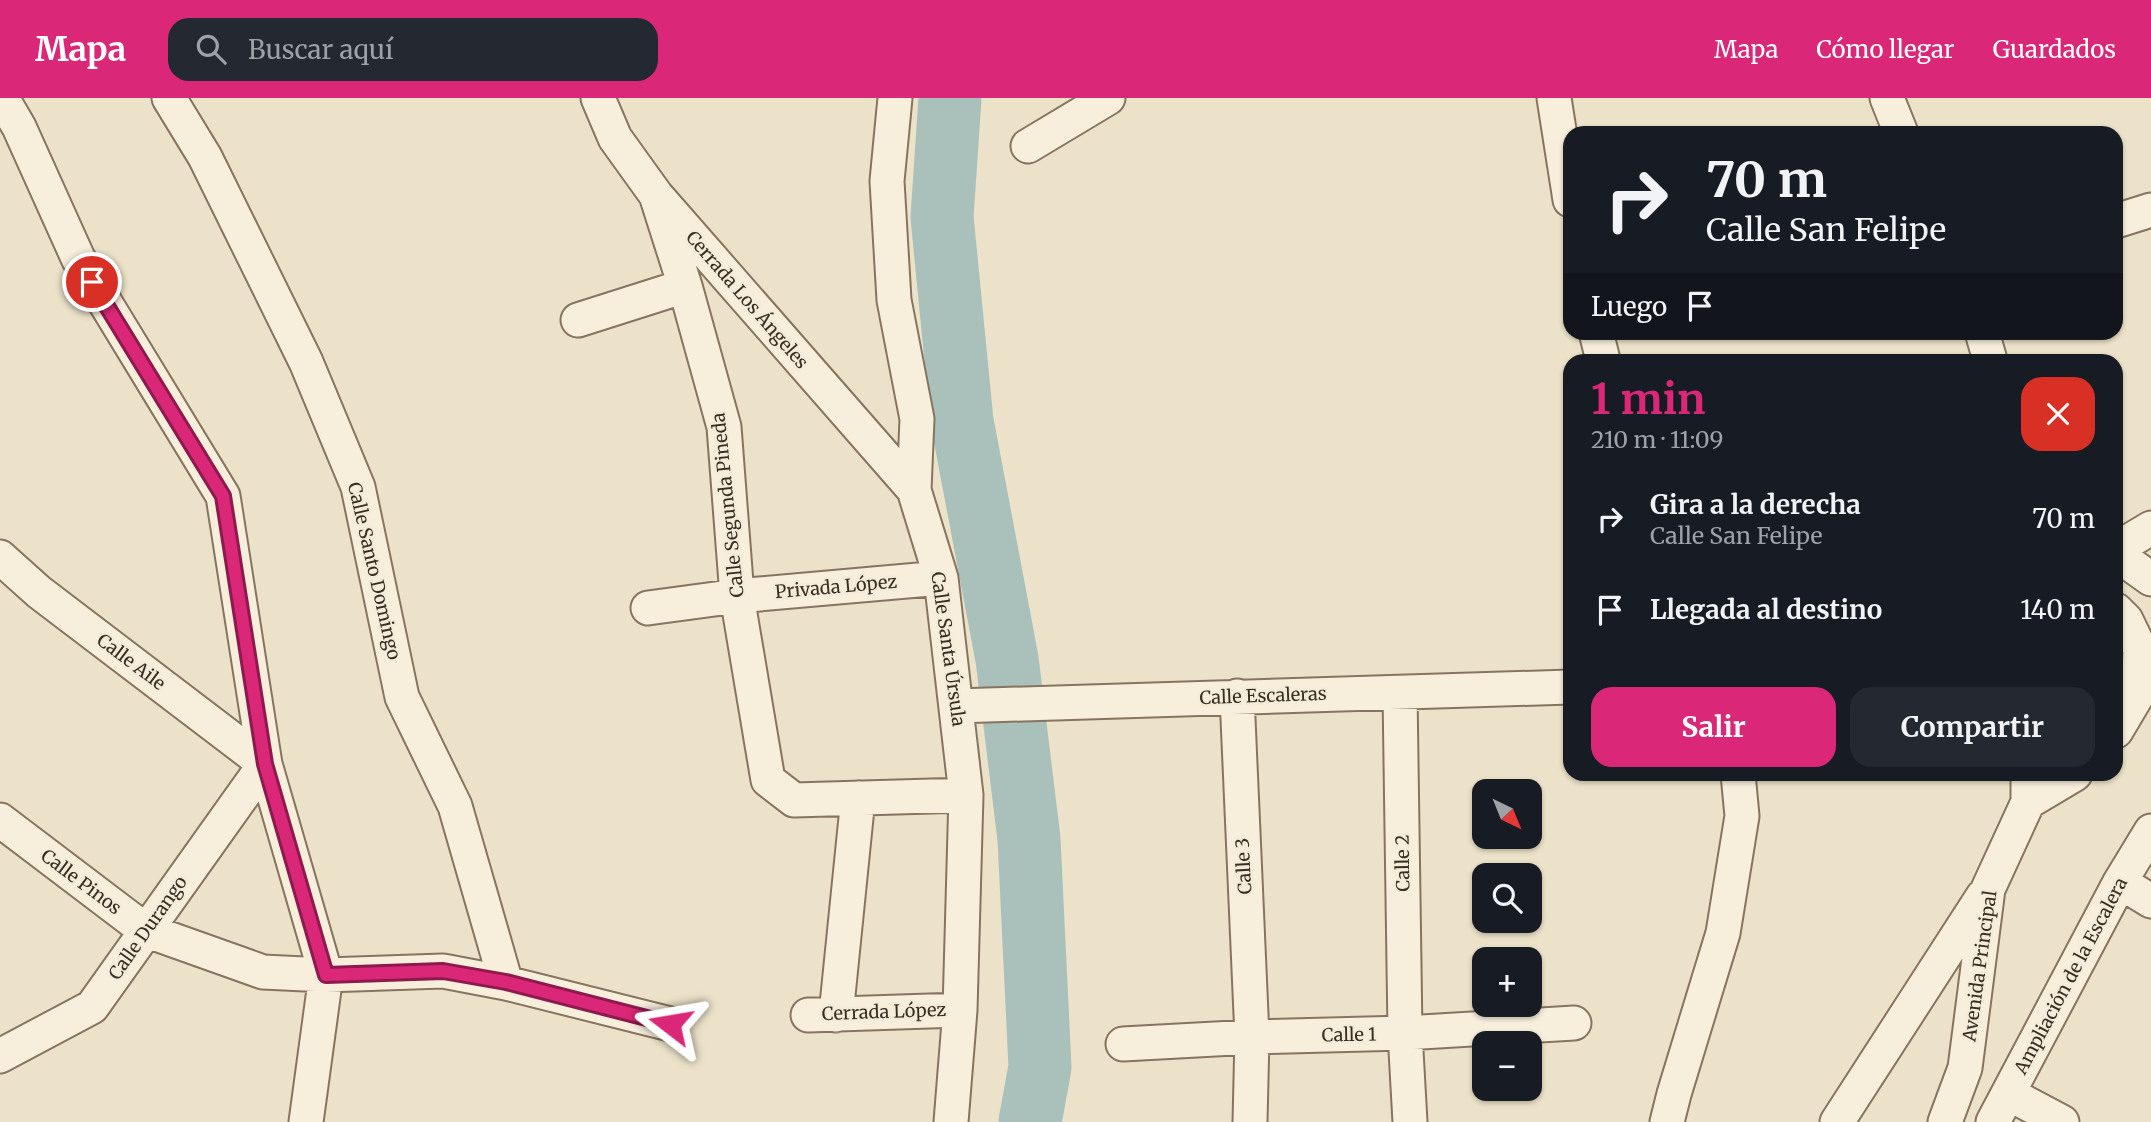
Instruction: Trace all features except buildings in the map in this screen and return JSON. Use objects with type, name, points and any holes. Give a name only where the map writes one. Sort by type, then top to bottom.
[{"type":"street","points":[[2,98],[19,127],[78,258],[223,496],[265,764],[326,975],[306,1122]]},
{"type":"street","name":"Calle Santo Domingo","points":[[169,98],[205,158],[306,362],[358,487],[402,696],[455,806],[506,982]]},
{"type":"street","name":"Cerrada Los Ángeles","points":[[598,98],[615,138],[656,195],[914,490]]},
{"type":"street","name":"Calle Santa Úrsula","points":[[895,98],[887,181],[894,300],[918,419],[914,490],[941,578],[966,795],[960,1010],[951,1122]]},
{"type":"street","points":[[1028,146],[1108,98]]},
{"type":"street","points":[[1554,98],[1563,155]]},
{"type":"street","points":[[1887,98],[1898,126]]},
{"type":"street","name":"Calle Segunda Pineda","points":[[656,195],[685,286],[724,427],[737,596],[768,780],[794,800],[872,798]]},
{"type":"street","points":[[2123,219],[2151,210]]},
{"type":"street","points":[[578,320],[685,286]]},
{"type":"street","points":[[2123,546],[2151,528]]},
{"type":"street","name":"Calle Aile","points":[[0,557],[39,592],[265,764]]},
{"type":"street","points":[[2123,557],[2151,579]]},
{"type":"street","name":"Privada López","points":[[648,608],[737,596],[941,578]]},
{"type":"street","points":[[2123,617],[2140,649],[2138,694],[2123,720]]},
{"type":"street","name":"Calle Escaleras","points":[[956,706],[1563,687]]},
{"type":"street","name":"Calle 2","points":[[1400,693],[1405,1033],[1410,1122]]},
{"type":"street","name":"Calle 3","points":[[1237,696],[1252,1037],[1250,1122]]},
{"type":"street","name":"Calle Durango","points":[[0,1056],[92,1007],[265,764]]},
{"type":"street","points":[[1667,1122],[1723,933],[1742,816],[1739,781]]},
{"type":"street","points":[[2028,788],[2052,781]]},
{"type":"street","name":"Avenida Principal","points":[[1945,1122],[1965,1068],[1988,888],[2028,788]]},
{"type":"street","points":[[872,798],[966,795]]},
{"type":"street","name":"Cerrada López","points":[[872,798],[822,1015],[960,1010]]},
{"type":"street","name":"Calle Pinos","points":[[0,820],[145,930],[264,972],[326,975],[443,971],[506,982],[670,1024]]},
{"type":"street","name":"Ampliación de la Escalera","points":[[2001,1108],[2120,882],[2151,831]]},
{"type":"street","points":[[2120,882],[2151,901]]},
{"type":"street","points":[[1837,1122],[1988,888]]},
{"type":"street","name":"Calle 1","points":[[1123,1044],[1405,1033],[1574,1023]]},
{"type":"street","points":[[2001,1108],[2062,1122]]},
{"type":"waterway","points":[[950,98],[942,217],[962,421],[1007,659],[1029,839],[1040,1067],[1030,1122]]},
{"type":"route","points":[[92,282],[223,496],[265,764],[326,975],[443,971],[506,982],[670,1024]]}]
